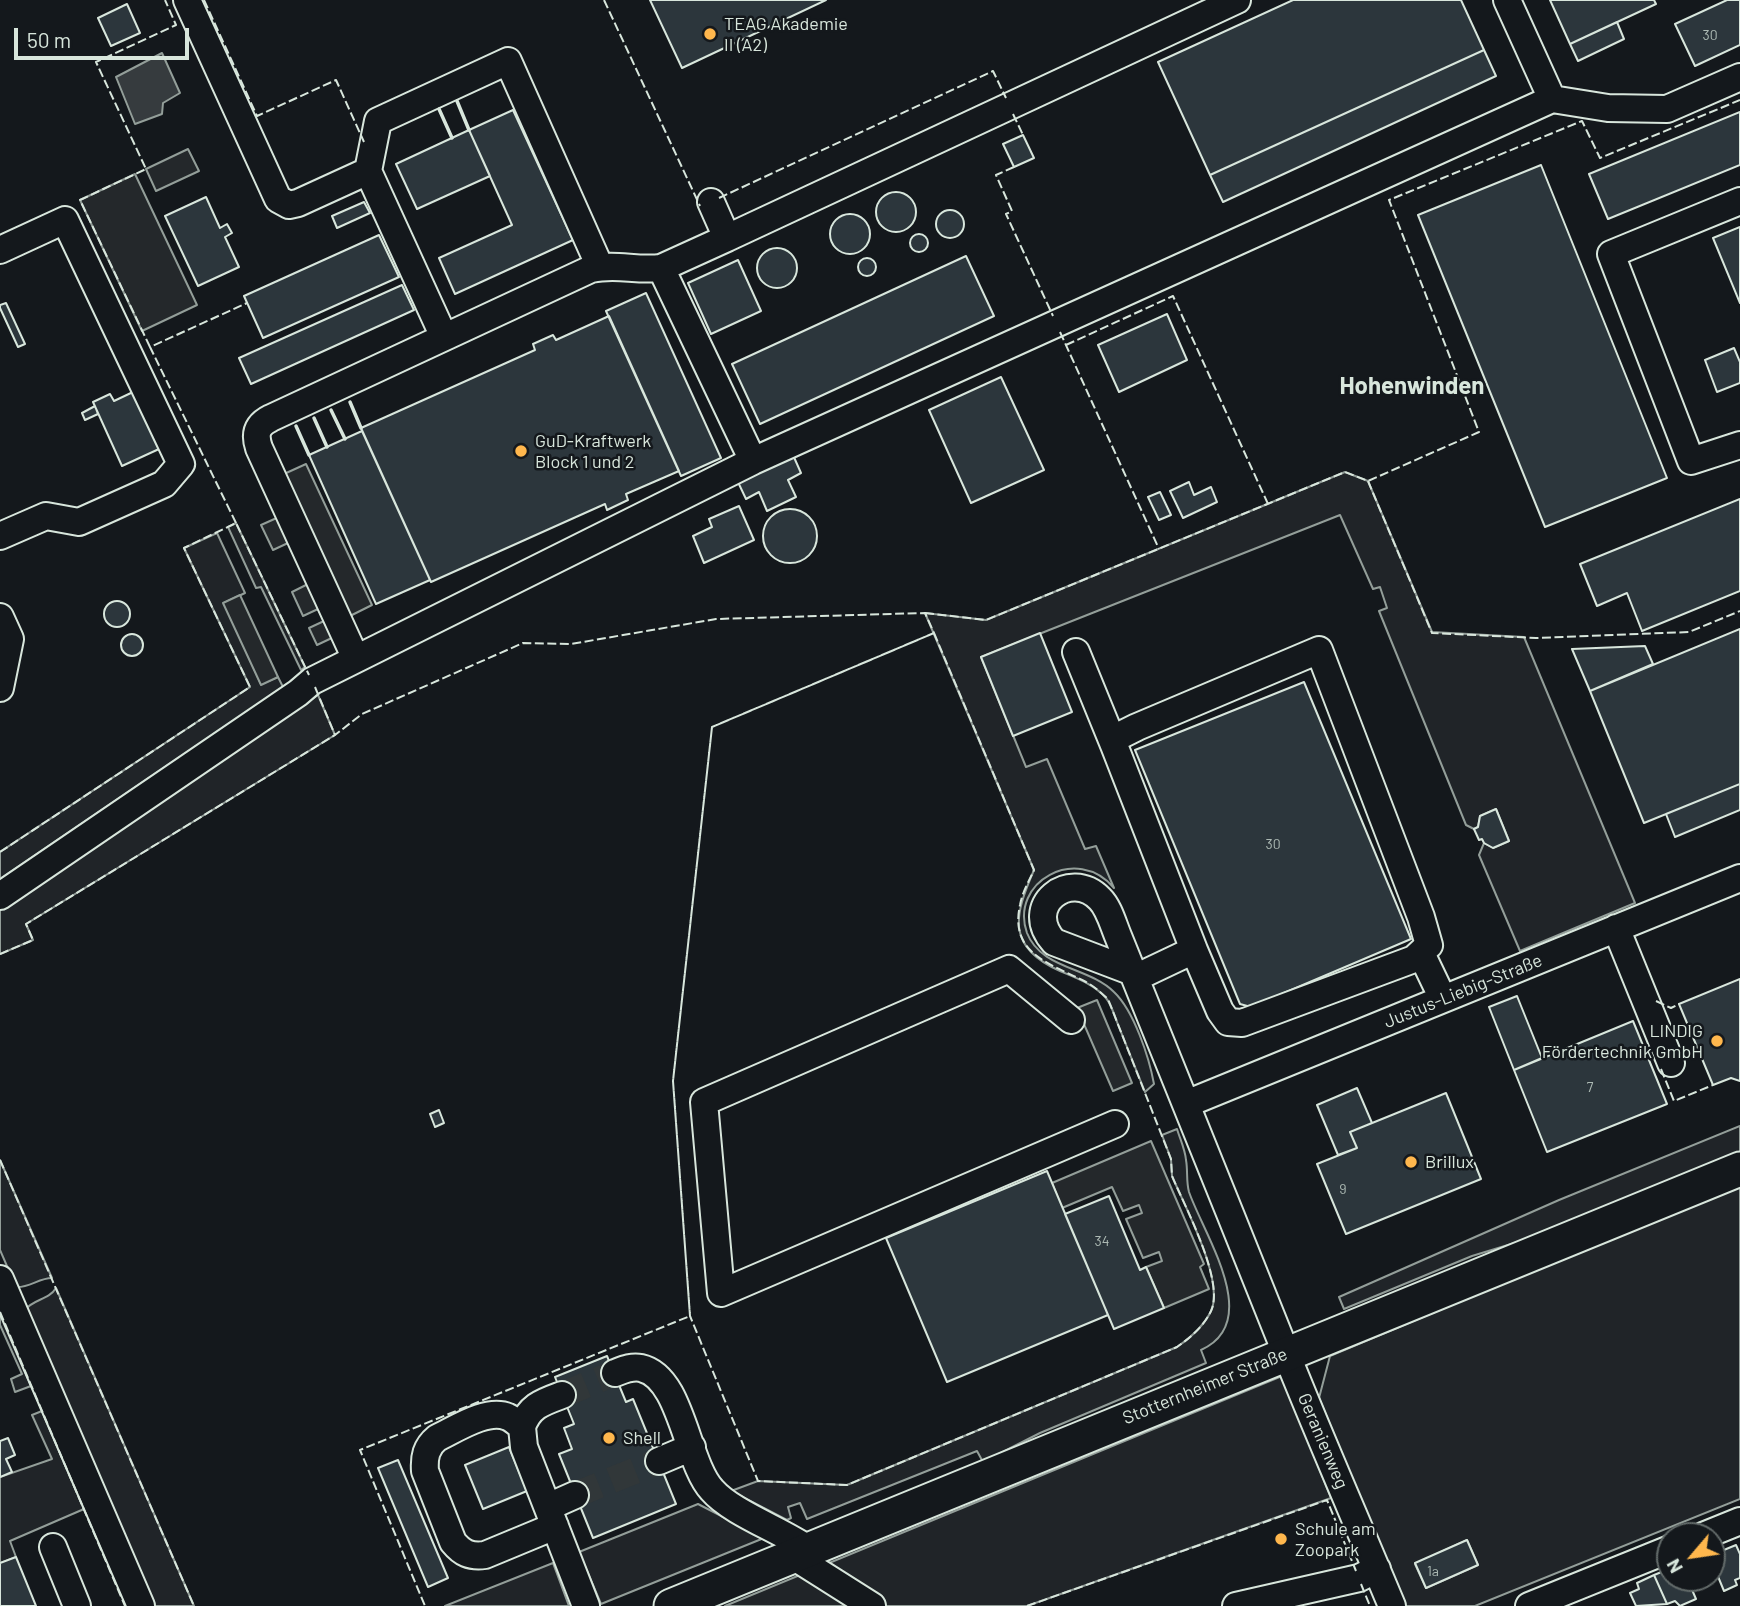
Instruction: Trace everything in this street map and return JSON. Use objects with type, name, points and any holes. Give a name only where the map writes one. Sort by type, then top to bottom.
[{"type":"main road","name":"Stotternheimer Straße","points":[[671,1606],[1740,1169]]},
{"type":"street","points":[[187,0],[278,199],[289,205],[298,203],[368,171]]},
{"type":"street","points":[[356,659],[259,448],[256,432],[264,422],[580,274],[600,267],[619,265],[646,270],[661,268],[1237,0]]},
{"type":"street","points":[[1507,0],[1552,99]]},
{"type":"street","points":[[444,337],[368,171],[378,121],[508,61],[600,267]]},
{"type":"street","points":[[0,896],[287,701],[312,681],[753,461],[1552,99],[1608,108],[1667,109],[1740,78]]},
{"type":"street","points":[[1740,201],[1611,254],[1691,461],[1740,445]]},
{"type":"street","points":[[711,202],[727,238]]},
{"type":"street","points":[[0,250],[65,220],[181,464],[164,484],[79,522],[46,516],[0,537]]},
{"type":"street","points":[[661,268],[753,461]]},
{"type":"street","points":[[0,617],[10,639],[0,688]]},
{"type":"street","points":[[1076,652],[1194,950],[1220,1011],[1228,1022],[1242,1023],[1414,959],[1429,946],[1422,918],[1336,701],[1319,650],[1137,727],[1119,736],[1114,745]]},
{"type":"street","name":"Justus-Liebig-Straße","points":[[1186,1104],[1740,878]]},
{"type":"street","points":[[1616,929],[1671,1063]]},
{"type":"street","points":[[1194,950],[1134,975],[1286,1353]]},
{"type":"street","points":[[1421,953],[1443,999]]},
{"type":"street","points":[[1071,1020],[1009,969],[704,1102],[721,1293],[1115,1124]]},
{"type":"street","points":[[0,1279],[141,1606]]},
{"type":"street","name":"Geranienweg","points":[[1286,1353],[1392,1606]]},
{"type":"street","points":[[615,1373],[628,1368],[640,1368],[652,1373],[670,1395],[706,1483],[720,1498],[793,1538],[801,1552],[872,1606]]},
{"type":"street","points":[[562,1395],[531,1409],[523,1427],[524,1447],[586,1606]]},
{"type":"street","points":[[523,1427],[509,1417],[485,1417],[437,1437],[426,1451],[425,1471],[453,1542],[467,1554],[485,1555],[551,1517],[575,1495]]},
{"type":"street","points":[[659,1461],[692,1447]]},
{"type":"street","points":[[53,1547],[77,1606]]},
{"type":"street","points":[[1529,1606],[1656,1555]]},
{"type":"street","points":[[1236,1606],[1359,1578],[1377,1569]]},
{"type":"shaded area","points":[[162,53],[180,93],[163,103],[162,114],[135,124],[116,77]]},
{"type":"shaded area","points":[[188,149],[199,171],[156,191],[146,169]]},
{"type":"shaded area","points":[[135,174],[197,305],[142,331],[80,200]]},
{"type":"shaded area","points":[[306,464],[372,605],[350,616],[355,627],[317,645],[309,628],[324,621],[318,609],[303,616],[292,592],[308,584],[288,543],[273,550],[261,525],[299,508],[284,474]]},
{"type":"shaded area","points":[[1345,472],[1368,481],[1432,632],[1524,637],[1635,903],[1520,951],[1479,855],[1484,843],[1493,848],[1509,841],[1496,809],[1480,816],[1478,827],[1474,829],[1466,825],[1379,611],[1387,608],[1380,587],[1373,589],[1340,515],[981,657],[1026,767],[1047,759],[1085,849],[1096,846],[1114,888],[1099,875],[1082,869],[1065,869],[1050,875],[1037,885],[1028,898],[1024,915],[1027,933],[1043,954],[1104,984],[1121,1000],[1140,1035],[1152,1073],[1154,1084],[1145,1092],[1106,998],[1090,985],[1043,962],[1030,952],[1023,941],[1019,916],[1034,870],[925,613],[986,620]]},
{"type":"shaded area","points":[[236,523],[305,667],[301,670],[261,587],[256,588],[228,527]]},
{"type":"shaded area","points":[[217,533],[245,593],[224,603],[261,684],[278,677],[283,687],[0,879],[0,852],[250,687],[184,548]]},
{"type":"shaded area","points":[[240,595],[278,677],[261,685],[223,603]]},
{"type":"shaded area","points":[[318,695],[335,735],[26,924],[33,940],[0,954],[0,910]]},
{"type":"shaded area","points":[[1097,1000],[1132,1083],[1113,1091],[1077,1008]]},
{"type":"shaded area","points":[[1740,1126],[1740,1153],[1521,1241],[1472,1256],[1344,1309],[1339,1297],[1559,1200]]},
{"type":"shaded area","points":[[1177,1129],[1185,1156],[1189,1192],[1216,1254],[1229,1299],[1228,1320],[1219,1337],[1201,1350],[1206,1363],[1040,1433],[983,1462],[977,1451],[807,1519],[800,1503],[788,1507],[791,1518],[787,1520],[731,1491],[758,1481],[847,1485],[1177,1347],[1187,1340],[1201,1327],[1211,1311],[1214,1298],[1213,1282],[1202,1244],[1172,1176],[1171,1159],[1162,1135]]},
{"type":"shaded area","points":[[1151,1141],[1204,1264],[1200,1267],[1209,1289],[1164,1308],[1146,1267],[1162,1261],[1159,1252],[1143,1258],[1126,1219],[1142,1213],[1139,1205],[1123,1211],[1112,1187],[1062,1208],[1052,1183]]},
{"type":"shaded area","points":[[0,1160],[52,1278],[16,1287],[0,1250]]},
{"type":"shaded area","points":[[1740,1184],[1740,1499],[1683,1522],[1656,1522],[1656,1533],[1475,1606],[1405,1606],[1319,1398],[1330,1356]],"holes":[[[1467,1540],[1478,1565],[1426,1588],[1415,1564]]]},
{"type":"shaded area","points":[[56,1288],[194,1606],[154,1606],[25,1310]]},
{"type":"shaded area","points":[[0,1312],[31,1386],[15,1392],[11,1379],[22,1374],[0,1325]]},
{"type":"shaded area","points":[[1282,1376],[1331,1498],[1027,1606],[725,1606]]},
{"type":"shaded area","points":[[42,1411],[84,1509],[10,1541],[16,1557],[0,1563],[0,1477],[52,1459],[32,1415]]},
{"type":"shaded area","points":[[698,1504],[764,1538],[601,1604],[579,1552]]},
{"type":"shaded area","points":[[553,1563],[569,1606],[445,1606]]},
{"type":"building","name":"TEAG Akademie II (A2)","points":[[650,0],[826,0],[682,68]]},
{"type":"building","points":[[1293,0],[1461,0],[1484,50],[1210,175],[1158,62]]},
{"type":"building","points":[[1550,0],[1654,0],[1656,4],[1570,44]]},
{"type":"building","points":[[1727,0],[1740,0],[1740,45],[1695,66],[1675,24]]},
{"type":"building","points":[[127,4],[140,33],[111,46],[98,18]]},
{"type":"building","points":[[1617,22],[1624,39],[1578,61],[1570,44]]},
{"type":"building","points":[[1484,50],[1496,76],[1223,202],[1210,175]]},
{"type":"building","points":[[513,110],[573,240],[455,294],[439,258],[512,225],[469,130]]},
{"type":"building","points":[[1740,112],[1740,165],[1608,219],[1589,174]]},
{"type":"building","points":[[469,130],[490,176],[417,209],[396,164]]},
{"type":"building","points":[[1023,135],[1034,158],[1014,167],[1003,144]]},
{"type":"building","points":[[1541,165],[1667,478],[1545,527],[1418,215]]},
{"type":"building","points":[[896,192],[910,198],[916,212],[910,226],[896,232],[882,226],[876,212],[882,198]]},
{"type":"building","points":[[206,197],[220,228],[227,224],[232,233],[225,237],[239,267],[198,286],[165,216]]},
{"type":"building","points":[[364,202],[370,213],[337,228],[332,216]]},
{"type":"building","points":[[950,210],[960,214],[964,224],[960,234],[950,238],[940,234],[936,224],[940,214]]},
{"type":"building","points":[[850,214],[864,220],[870,234],[864,248],[850,254],[836,248],[830,234],[836,220]]},
{"type":"building","points":[[1740,227],[1740,303],[1713,238]]},
{"type":"building","points":[[915,234],[923,234],[928,243],[926,250],[915,252],[910,247],[910,239]]},
{"type":"building","points":[[379,235],[399,277],[263,338],[244,296]]},
{"type":"building","points":[[777,248],[791,254],[797,268],[791,282],[777,288],[763,282],[757,268],[763,254]]},
{"type":"building","points":[[966,256],[994,316],[760,424],[732,364]]},
{"type":"building","points":[[863,258],[871,258],[876,267],[874,274],[863,276],[858,271],[858,263]]},
{"type":"building","points":[[738,260],[761,311],[711,334],[688,283]]},
{"type":"building","points":[[402,285],[414,310],[251,384],[239,358]]},
{"type":"building","points":[[646,293],[721,458],[681,476],[606,311]]},
{"type":"building","points":[[6,303],[25,344],[18,347],[0,308],[0,305]]},
{"type":"building","points":[[1167,314],[1187,360],[1119,392],[1098,345]]},
{"type":"building","name":"GuD-Kraftwerk Block 1 und 2","points":[[609,316],[679,471],[626,494],[628,500],[607,510],[605,504],[431,582],[361,428],[535,350],[533,344],[553,335],[556,340]]},
{"type":"building","points":[[1734,348],[1740,362],[1740,383],[1717,392],[1705,360]]},
{"type":"building","points":[[1001,377],[1044,470],[971,503],[929,410]]},
{"type":"building","points":[[133,392],[159,449],[122,466],[93,402],[110,394],[114,401]]},
{"type":"building","points":[[95,406],[98,414],[85,420],[82,413]]},
{"type":"building","points":[[362,431],[430,580],[376,604],[309,455]]},
{"type":"building","points":[[793,455],[801,473],[788,480],[796,497],[767,511],[759,492],[746,499],[737,480]]},
{"type":"building","points":[[1189,482],[1194,495],[1211,487],[1217,502],[1183,518],[1170,491]]},
{"type":"building","points":[[1160,492],[1171,515],[1159,520],[1148,497]]},
{"type":"building","points":[[1740,499],[1740,591],[1642,631],[1627,593],[1597,606],[1580,564]]},
{"type":"building","points":[[739,506],[754,540],[704,563],[693,536],[712,527],[709,519]]},
{"type":"building","points":[[790,509],[809,517],[817,536],[809,555],[790,563],[771,555],[763,536],[771,517]]},
{"type":"building","points":[[117,601],[126,605],[130,614],[126,623],[117,627],[108,623],[104,614],[108,605]]},
{"type":"building","points":[[1740,629],[1740,784],[1644,823],[1590,691]]},
{"type":"building","points":[[1040,633],[1072,712],[1013,736],[981,657]]},
{"type":"building","points":[[132,634],[140,637],[143,645],[140,653],[132,656],[124,653],[121,645],[124,637]]},
{"type":"building","points":[[1645,646],[1653,664],[1590,691],[1572,649]]},
{"type":"building","points":[[1304,682],[1411,939],[1251,1007],[1240,1004],[1135,750]]},
{"type":"building","points":[[1740,784],[1740,810],[1675,837],[1666,814]]},
{"type":"building","points":[[1496,809],[1509,841],[1493,848],[1482,839],[1479,840],[1474,829],[1478,827],[1480,816]]},
{"type":"building","name":"LINDIG Fördertechnik GmbH","points":[[1740,979],[1740,1081],[1731,1078],[1713,1085],[1679,1004]]},
{"type":"building","points":[[1517,996],[1542,1058],[1514,1070],[1489,1007]]},
{"type":"building","points":[[1633,1021],[1667,1104],[1547,1152],[1514,1070]]},
{"type":"building","points":[[1357,1088],[1372,1123],[1350,1132],[1357,1148],[1338,1155],[1317,1105]]},
{"type":"building","points":[[1446,1093],[1481,1179],[1346,1234],[1317,1164],[1357,1148],[1350,1132]]},
{"type":"building","points":[[439,1110],[444,1123],[435,1127],[430,1114]]},
{"type":"building","points":[[1047,1171],[1108,1315],[947,1382],[886,1238]]},
{"type":"building","points":[[1109,1196],[1140,1270],[1146,1267],[1164,1308],[1114,1329],[1065,1214]]},
{"type":"building","name":"Shell","points":[[607,1356],[626,1402],[633,1399],[676,1504],[593,1538],[559,1454],[572,1449],[564,1428],[574,1424],[555,1377]]},
{"type":"building","points":[[8,1438],[15,1455],[6,1459],[12,1472],[0,1477],[0,1441]]},
{"type":"building","points":[[509,1447],[527,1491],[483,1509],[465,1465]]},
{"type":"building","points":[[398,1460],[448,1578],[428,1587],[378,1468]]},
{"type":"building","points":[[1467,1540],[1478,1565],[1426,1588],[1415,1563]]},
{"type":"building","points":[[1736,1545],[1740,1554],[1740,1578],[1735,1580],[1737,1585],[1726,1590],[1726,1549]]},
{"type":"building","points":[[16,1557],[36,1606],[0,1606],[0,1563]]},
{"type":"building","points":[[1654,1575],[1656,1592],[1662,1592],[1667,1604],[1636,1606],[1630,1593],[1639,1589],[1637,1583]]},
{"type":"building","points":[[1662,1592],[1693,1592],[1696,1599],[1680,1606],[1675,1601],[1667,1604]]},
{"type":"tunnel","points":[[562,1395],[615,1373]]},
{"type":"tunnel","points":[[575,1495],[659,1461]]},
{"type":"fence","points":[[150,347],[80,200],[146,169],[96,62],[176,25],[165,0]]},
{"type":"fence","points":[[204,0],[257,116],[336,80],[364,142]]},
{"type":"fence","points":[[604,0],[700,206]]},
{"type":"fence","points":[[719,198],[993,71],[1006,98]]},
{"type":"fence","points":[[925,613],[986,620],[1345,472],[1368,481],[1479,432],[1389,200],[1582,121],[1600,158],[1740,100]]},
{"type":"fence","points":[[1013,114],[1023,135]]},
{"type":"fence","points":[[1014,167],[996,175],[1012,211],[1006,214],[1053,316]]},
{"type":"fence","points":[[1066,345],[1173,296],[1268,504]]},
{"type":"fence","points":[[236,523],[150,347],[247,303]]},
{"type":"fence","points":[[1060,332],[1159,549]]},
{"type":"fence","points":[[1368,481],[1432,633],[1536,638],[1689,632],[1740,611]]},
{"type":"fence","points":[[0,852],[250,687],[184,548],[236,523],[309,675]]},
{"type":"fence","points":[[0,954],[33,940],[26,924],[335,735],[362,714],[523,643],[571,644],[716,619],[925,613],[934,633],[712,727],[673,1081],[690,1316],[360,1450],[425,1606]]},
{"type":"fence","points":[[934,633],[1034,870],[1020,905],[1018,922],[1021,936],[1027,947],[1047,963],[1089,984],[1108,999],[1171,1159],[1172,1176],[1202,1244],[1213,1282],[1214,1298],[1205,1322],[1177,1347],[847,1485],[758,1481],[690,1316],[673,1081],[712,727],[934,633]]},
{"type":"fence","points":[[315,687],[335,735]]},
{"type":"fence","points":[[1656,1001],[1671,1008],[1679,1004]]},
{"type":"fence","points":[[1661,1069],[1674,1101],[1713,1085]]},
{"type":"fence","points":[[0,1160],[194,1606]]},
{"type":"fence","points":[[0,1312],[125,1606]]},
{"type":"fence","points":[[1027,1606],[1327,1500],[1356,1571]]},
{"type":"fence","points":[[1361,1584],[1370,1606]]},
{"type":"wall","points":[[457,101],[469,130]]},
{"type":"wall","points":[[439,109],[452,138]]},
{"type":"wall","points":[[350,402],[361,428]]},
{"type":"wall","points":[[331,410],[345,439]]},
{"type":"wall","points":[[314,418],[327,447]]},
{"type":"wall","points":[[296,426],[309,455]]},
{"type":"place","name":"TEAG Akademie II (A2)","points":[[710,34]]},
{"type":"place","name":"GuD-Kraftwerk Block 1 und 2","points":[[521,451]]},
{"type":"place","name":"LINDIG Fördertechnik GmbH","points":[[1717,1041]]},
{"type":"place","name":"Brillux","points":[[1411,1162]]},
{"type":"place","name":"Shell","points":[[609,1438]]},
{"type":"place","name":"Schule am Zoopark","points":[[1281,1539]]},
{"type":"district","name":"Hohenwinden","points":[[1412,386]]}]
